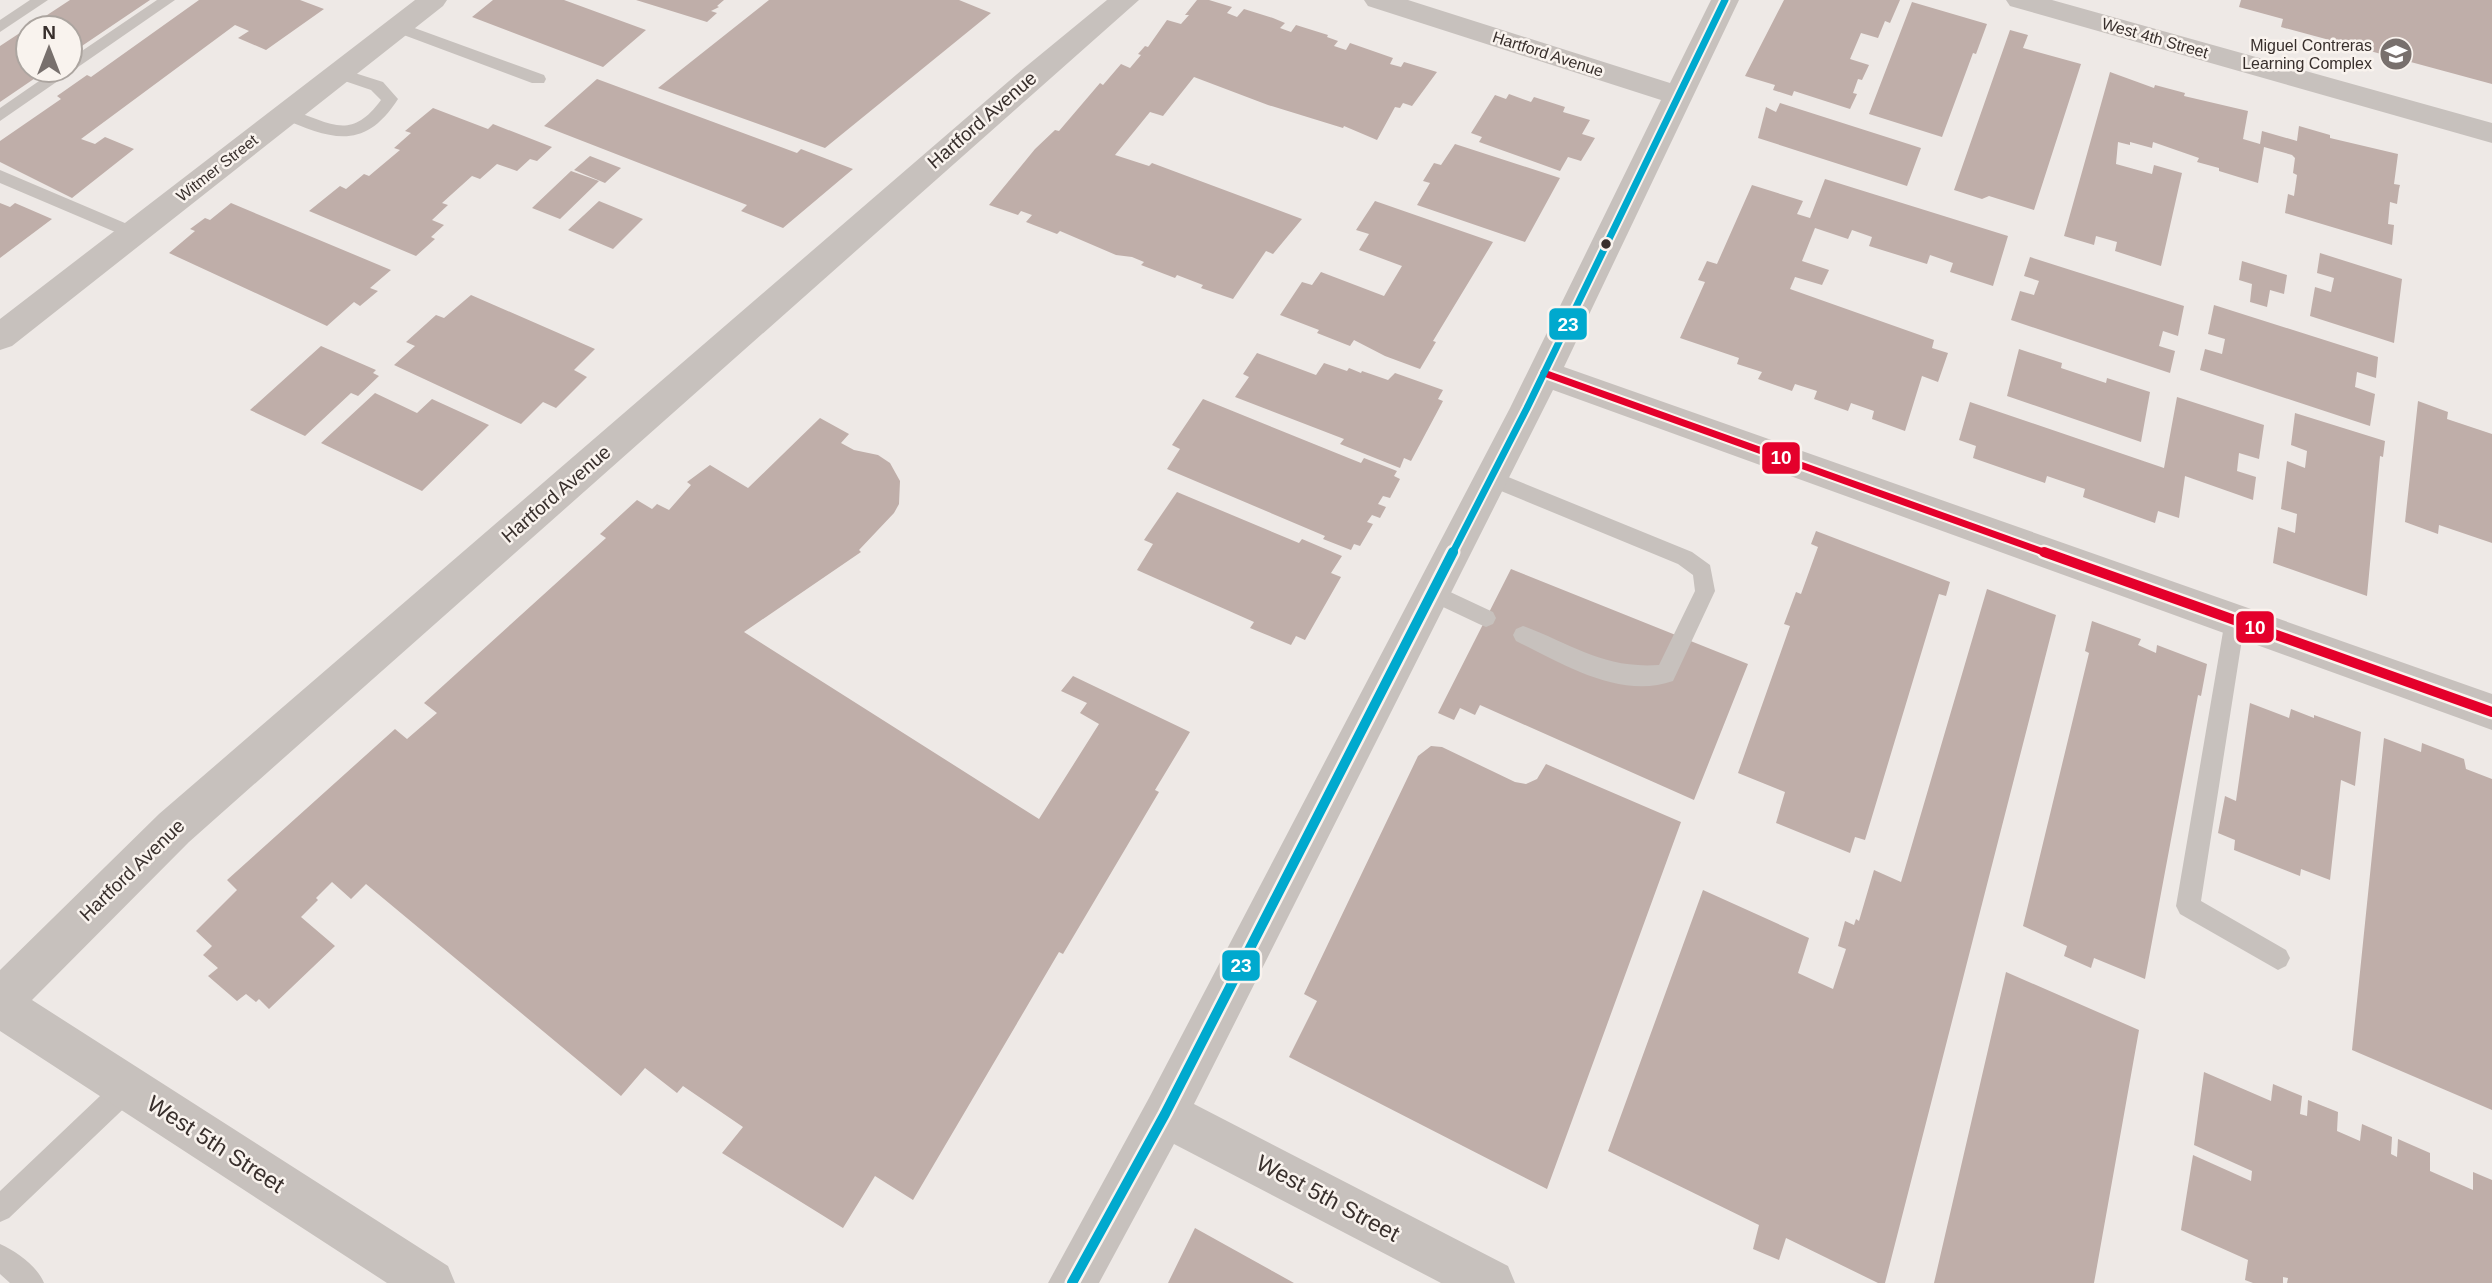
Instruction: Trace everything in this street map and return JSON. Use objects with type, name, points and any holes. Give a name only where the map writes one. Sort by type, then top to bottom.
[{"type":"street","name":"Witmer Street","points":[[0,337],[433,0]]},
{"type":"street","name":"Hartford Avenue","points":[[0,1003],[174,828],[1032,76],[1125,0]]},
{"type":"street","name":"Hartford Avenue","points":[[1378,0],[1677,95]]},
{"type":"street","points":[[1072,1283],[1165,1114],[1544,373],[1725,0]]},
{"type":"street","name":"West 4th Street","points":[[2020,0],[2492,133]]},
{"type":"street","points":[[1544,373],[2492,712]]},
{"type":"street","name":"West 5th Street","points":[[0,1003],[431,1283]]},
{"type":"street","name":"West 5th Street","points":[[1165,1114],[1491,1283]]},
{"type":"lane","points":[[0,27],[40,0]]},
{"type":"lane","points":[[84,58],[167,0]]},
{"type":"lane","points":[[398,27],[538,79]]},
{"type":"lane","points":[[287,114],[323,129],[349,133],[378,118],[390,99],[377,86],[339,73]]},
{"type":"lane","points":[[0,116],[46,84]]},
{"type":"lane","points":[[0,176],[133,233]]},
{"type":"lane","points":[[1490,478],[1685,558],[1703,571],[1705,591],[1665,674],[1639,678],[1604,673],[1523,635]]},
{"type":"lane","points":[[1432,592],[1486,618]]},
{"type":"lane","points":[[2235,620],[2188,906],[2278,958]]},
{"type":"lane","points":[[0,1209],[128,1087]]},
{"type":"lane","points":[[0,1257],[31,1283]]},
{"type":"building","points":[[70,0],[150,0],[84,45],[84,14],[49,14]]},
{"type":"building","points":[[199,0],[300,0],[324,9],[266,50],[238,38],[249,31],[235,25],[81,139],[95,144],[105,137],[134,149],[72,198],[0,162],[0,141],[61,99],[57,96],[74,84],[84,84],[84,77],[87,75],[91,77]]},
{"type":"building","points":[[493,0],[564,0],[646,30],[603,67],[472,17]]},
{"type":"building","points":[[636,0],[724,0],[717,6],[719,7],[711,11],[717,13],[707,22]]},
{"type":"building","points":[[769,0],[959,0],[991,13],[825,148],[658,88]]},
{"type":"building","points":[[1197,0],[1209,0],[1232,7],[1227,13],[1237,17],[1244,9],[1273,18],[1285,23],[1280,28],[1291,32],[1296,25],[1328,35],[1327,37],[1338,41],[1334,46],[1346,50],[1350,43],[1393,58],[1390,64],[1401,67],[1404,62],[1437,72],[1412,106],[1403,103],[1400,108],[1395,107],[1377,140],[1344,126],[1343,128],[1268,105],[1194,77],[1163,116],[1150,112],[1115,155],[1149,166],[1152,163],[1302,219],[1273,254],[1266,251],[1233,299],[1201,288],[1203,285],[1177,275],[1175,278],[1141,265],[1144,262],[1132,257],[1116,255],[1060,231],[1057,234],[1026,222],[1032,215],[1021,211],[1018,215],[989,205],[1035,149],[1055,130],[1059,131],[1100,83],[1103,85],[1121,64],[1130,68],[1141,55],[1138,54],[1145,46],[1148,47],[1167,20],[1181,24]]},
{"type":"building","points":[[1784,0],[1900,0],[1890,23],[1885,21],[1878,38],[1861,33],[1850,59],[1869,65],[1862,80],[1858,79],[1853,93],[1857,94],[1850,109],[1794,91],[1792,96],[1773,90],[1775,85],[1745,76]]},
{"type":"building","points":[[2241,0],[2492,0],[2492,84],[2281,27],[2283,19],[2239,7]]},
{"type":"building","points":[[1912,2],[1987,24],[1976,54],[1973,53],[1942,137],[1869,114]]},
{"type":"building","points":[[2010,30],[2028,35],[2023,48],[2081,64],[2034,210],[1989,196],[1982,199],[1954,190]]},
{"type":"building","points":[[14,37],[14,84],[26,84],[0,102],[0,46]]},
{"type":"building","points":[[2110,72],[2154,88],[2155,85],[2185,93],[2184,96],[2248,111],[2243,139],[2260,144],[2262,131],[2297,141],[2299,126],[2330,135],[2330,138],[2398,154],[2394,184],[2400,185],[2397,204],[2390,202],[2388,224],[2394,225],[2392,245],[2285,213],[2288,194],[2294,196],[2297,175],[2293,173],[2295,158],[2292,155],[2264,147],[2258,183],[2219,171],[2219,168],[2197,162],[2199,158],[2153,142],[2152,148],[2118,142],[2116,164],[2152,174],[2154,165],[2182,173],[2161,266],[2115,251],[2117,242],[2096,236],[2094,245],[2064,236]]},
{"type":"building","points":[[597,79],[797,153],[801,149],[853,169],[783,228],[741,211],[747,205],[544,126]]},
{"type":"building","points":[[1509,94],[1531,102],[1534,97],[1565,107],[1563,112],[1590,120],[1582,134],[1595,138],[1581,161],[1568,157],[1560,171],[1479,142],[1482,137],[1471,133],[1495,95],[1506,99]]},
{"type":"building","points":[[1780,103],[1921,148],[1907,186],[1758,138],[1766,107],[1776,112]]},
{"type":"building","points":[[433,108],[488,129],[493,124],[552,147],[537,161],[530,159],[517,171],[497,164],[480,179],[472,176],[442,203],[448,205],[432,220],[444,225],[431,237],[435,239],[416,256],[309,211],[340,186],[346,189],[364,174],[369,176],[400,150],[394,148],[411,133],[405,131]]},
{"type":"building","points":[[1455,144],[1560,178],[1525,242],[1417,205],[1430,183],[1423,181],[1434,163],[1441,165]]},
{"type":"building","points":[[590,156],[621,168],[605,183],[574,170]]},
{"type":"building","points":[[571,171],[599,181],[560,219],[532,208]]},
{"type":"building","points":[[1825,179],[2008,236],[1993,286],[1950,272],[1953,263],[1930,255],[1927,264],[1869,246],[1872,237],[1852,230],[1848,239],[1815,228],[1802,261],[1829,270],[1822,285],[1795,277],[1790,289],[1934,340],[1932,348],[1948,353],[1938,382],[1922,376],[1905,431],[1872,419],[1874,411],[1851,403],[1848,411],[1814,399],[1817,391],[1795,384],[1792,391],[1758,379],[1762,372],[1737,364],[1739,358],[1680,338],[1705,282],[1698,280],[1707,261],[1717,264],[1752,185],[1803,201],[1797,214],[1810,218]]},
{"type":"building","points":[[599,201],[643,219],[613,249],[568,230]]},
{"type":"building","points":[[1375,201],[1493,242],[1433,341],[1436,342],[1420,369],[1385,356],[1354,340],[1350,346],[1280,315],[1302,282],[1312,285],[1321,272],[1384,296],[1402,266],[1359,250],[1369,234],[1356,230]]},
{"type":"building","points":[[0,203],[10,207],[15,203],[52,219],[0,258]]},
{"type":"building","points":[[231,203],[391,270],[370,288],[378,291],[360,306],[354,302],[327,326],[169,253],[195,231],[190,229],[205,218],[210,220]]},
{"type":"building","points":[[2320,253],[2402,279],[2394,343],[2310,316],[2315,287],[2331,292],[2334,278],[2317,273]]},
{"type":"building","points":[[2030,257],[2184,306],[2178,336],[2163,331],[2159,346],[2175,351],[2170,373],[2011,320],[2020,291],[2034,295],[2039,281],[2024,276]]},
{"type":"building","points":[[2242,261],[2287,275],[2284,294],[2270,290],[2267,307],[2250,302],[2252,284],[2239,280]]},
{"type":"building","points":[[471,295],[595,349],[574,370],[587,377],[556,408],[543,402],[521,424],[394,365],[415,346],[406,342],[436,315],[444,318]]},
{"type":"building","points":[[2214,305],[2378,357],[2376,378],[2357,372],[2355,387],[2375,394],[2370,426],[2200,370],[2205,349],[2222,354],[2225,339],[2208,334]]},
{"type":"building","points":[[321,346],[376,370],[373,373],[379,376],[358,396],[351,393],[305,436],[250,410]]},
{"type":"building","points":[[2019,349],[2062,363],[2061,368],[2106,383],[2107,378],[2150,392],[2141,442],[2007,396]]},
{"type":"building","points":[[1257,353],[1316,375],[1324,363],[1388,380],[1395,373],[1443,390],[1438,399],[1443,401],[1411,461],[1404,458],[1400,468],[1340,444],[1344,439],[1235,397],[1249,377],[1243,374]]},
{"type":"building","points":[[375,393],[417,413],[432,399],[489,425],[422,491],[321,443]]},
{"type":"building","points":[[2177,397],[2264,425],[2259,459],[2239,453],[2237,471],[2256,477],[2253,500],[2185,476],[2179,518],[2158,511],[2155,523],[2083,497],[2085,489],[2047,476],[2045,483],[1973,458],[1976,446],[1959,440],[1970,402],[2164,468]]},
{"type":"building","points":[[1203,399],[1361,463],[1364,458],[1397,471],[1394,476],[1400,479],[1390,498],[1383,496],[1378,504],[1386,507],[1380,518],[1372,515],[1367,522],[1373,524],[1360,546],[1354,544],[1351,550],[1323,539],[1325,536],[1167,469],[1180,449],[1172,445]]},
{"type":"building","points":[[2418,401],[2448,412],[2447,419],[2492,434],[2492,543],[2439,525],[2438,534],[2405,522]]},
{"type":"building","points":[[2295,413],[2385,441],[2383,457],[2380,456],[2367,596],[2273,563],[2278,527],[2295,533],[2297,514],[2281,509],[2287,461],[2305,468],[2307,451],[2291,445]]},
{"type":"building","points":[[820,418],[849,434],[841,443],[854,450],[878,455],[890,463],[900,481],[899,504],[894,513],[859,550],[861,552],[744,632],[1039,819],[1099,724],[1080,713],[1087,703],[1061,691],[1073,676],[1190,732],[1155,790],[1159,792],[1063,954],[1059,952],[913,1200],[875,1176],[843,1228],[722,1153],[743,1127],[683,1086],[677,1093],[645,1068],[621,1096],[366,884],[351,899],[332,882],[301,917],[335,946],[269,1009],[259,999],[256,1002],[246,994],[237,1001],[208,976],[218,968],[203,955],[212,946],[196,931],[237,890],[227,880],[395,729],[407,739],[437,713],[424,703],[606,538],[600,534],[637,500],[652,509],[657,504],[669,510],[691,485],[687,482],[710,465],[748,488]]},
{"type":"building","points":[[1177,492],[1299,543],[1302,539],[1342,556],[1331,573],[1341,577],[1305,640],[1296,636],[1291,645],[1250,628],[1254,622],[1137,570],[1153,544],[1144,540]]},
{"type":"building","points":[[1816,531],[1950,582],[1946,596],[1939,594],[1865,840],[1855,837],[1850,853],[1776,823],[1785,792],[1738,773],[1790,626],[1784,624],[1796,592],[1801,594],[1818,547],[1811,544]]},
{"type":"building","points":[[1511,569],[1748,664],[1694,800],[1480,705],[1475,715],[1460,708],[1454,720],[1438,713]]},
{"type":"building","points":[[1987,589],[2056,615],[1885,1283],[1878,1283],[1786,1238],[1779,1260],[1753,1249],[1759,1225],[1608,1151],[1703,890],[1809,938],[1798,973],[1833,989],[1846,949],[1838,946],[1845,921],[1854,925],[1856,919],[1859,921],[1874,870],[1901,882]]},
{"type":"building","points":[[2092,621],[2141,639],[2138,645],[2156,653],[2157,645],[2207,664],[2201,696],[2198,695],[2145,979],[2094,958],[2091,968],[2064,956],[2067,946],[2023,926],[2089,653],[2085,651]]},
{"type":"building","points":[[2250,703],[2289,718],[2291,709],[2361,732],[2355,786],[2341,780],[2330,880],[2301,869],[2300,876],[2234,850],[2235,840],[2218,833],[2225,796],[2236,801]]},
{"type":"building","points":[[2384,738],[2421,752],[2422,743],[2464,759],[2466,769],[2492,779],[2492,1110],[2352,1050]]},
{"type":"building","points":[[1431,746],[1442,747],[1515,782],[1526,784],[1537,779],[1546,764],[1681,822],[1547,1189],[1289,1057],[1317,1001],[1304,994],[1418,756]]},
{"type":"building","points":[[2006,972],[2139,1030],[2094,1283],[1934,1283]]},
{"type":"building","points":[[2204,1072],[2271,1101],[2273,1084],[2302,1096],[2300,1114],[2307,1116],[2308,1100],[2338,1112],[2337,1131],[2360,1141],[2362,1124],[2392,1137],[2391,1154],[2397,1157],[2398,1139],[2430,1153],[2430,1171],[2473,1190],[2473,1172],[2492,1180],[2492,1283],[2287,1283],[2288,1278],[2283,1277],[2283,1283],[2253,1283],[2245,1280],[2248,1260],[2181,1230],[2193,1155],[2251,1181],[2252,1171],[2194,1145]]},
{"type":"building","points":[[1195,1228],[1294,1283],[1168,1283]]},
{"type":"transit line","name":"23","points":[[1072,1283],[1165,1114],[1527,408],[1725,0]]},
{"type":"transit line","name":"10","points":[[1544,373],[2492,712]]},
{"type":"place","name":"Miguel Contreras Learning Complex","points":[[2396,54]]}]
